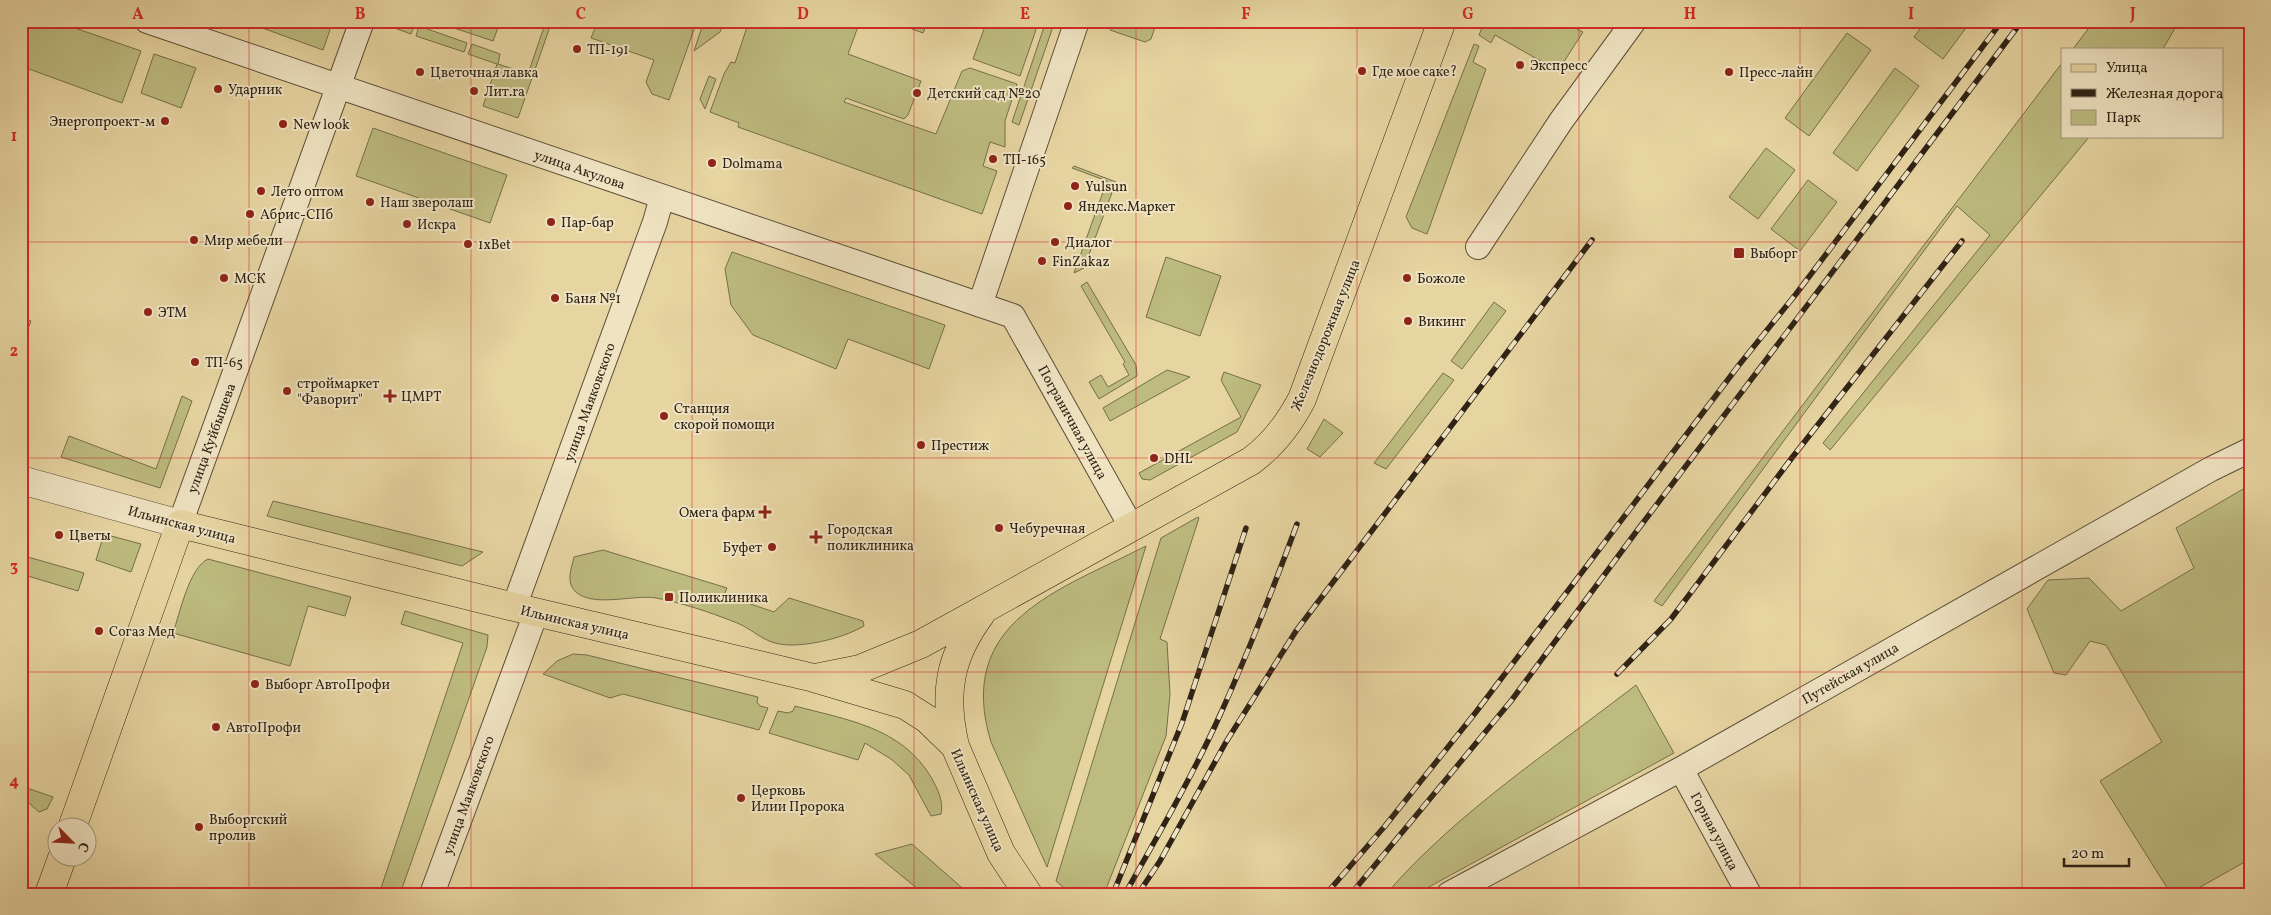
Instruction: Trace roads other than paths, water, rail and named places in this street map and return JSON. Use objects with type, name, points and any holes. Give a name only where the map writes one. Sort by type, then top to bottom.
[{"type":"main road","name":"Железнодорожная улица","points":[[814,678],[860,669],[892,658],[984,610],[1251,461],[1277,438],[1294,415],[1302,399],[1442,21]]},
{"type":"main road","name":"Ильинская улица","points":[[180,524],[525,610],[814,678],[905,705],[927,719],[955,746],[1001,853],[1028,894]]},
{"type":"main road","name":"улица Куйбышева","points":[[76,818],[180,524]]},
{"type":"main road","name":"Железнодорожная улица","points":[[955,746],[949,722],[948,697],[950,677],[956,656],[967,632],[984,610]]},
{"type":"main road","points":[[49,894],[58,868]]},
{"type":"street","name":"улица Акулова","points":[[147,21],[1013,316]]},
{"type":"street","name":"улица Куйбышева","points":[[180,524],[362,21]]},
{"type":"street","points":[[980,305],[1077,21]]},
{"type":"street","points":[[1478,247],[1624,25]]},
{"type":"street","name":"улица Маяковского","points":[[432,894],[662,196]]},
{"type":"street","name":"Пограничная улица","points":[[1013,316],[1132,528]]},
{"type":"street","name":"Путейская улица","points":[[1449,894],[1681,769],[2211,469],[2250,450]]},
{"type":"street","name":"Ильинская улица","points":[[21,480],[180,524]]},
{"type":"street","name":"Горная улица","points":[[1681,769],[1748,894]]},
{"type":"railway","points":[[1326,894],[1385,826],[1476,712],[2002,21]]},
{"type":"railway","points":[[1351,894],[1511,701],[1636,532],[2022,21]]},
{"type":"railway","points":[[1138,894],[1160,861],[1226,742],[1296,631],[1592,240]]},
{"type":"railway","points":[[1617,674],[1671,619],[1791,459],[1962,241]]},
{"type":"railway","points":[[1125,894],[1186,783],[1220,715],[1260,621],[1297,524]]},
{"type":"railway","points":[[1113,894],[1182,723],[1246,528]]},
{"type":"place","name":"ТП-191","points":[[577,49]]},
{"type":"place","name":"Экспресс","points":[[1520,65]]},
{"type":"place","name":"Где мое саке?","points":[[1362,71]]},
{"type":"place","name":"Цветочная лавка","points":[[420,72]]},
{"type":"place","name":"Пресс-лайн","points":[[1729,72]]},
{"type":"place","name":"Ударник","points":[[218,89]]},
{"type":"place","name":"Лит.ra","points":[[474,91]]},
{"type":"place","name":"Детский сад №20","points":[[917,93]]},
{"type":"place","name":"Энергопроект-м","points":[[165,121]]},
{"type":"place","name":"New look","points":[[283,124]]},
{"type":"place","name":"ТП-165","points":[[993,159]]},
{"type":"place","name":"Dolmama","points":[[712,163]]},
{"type":"place","name":"Yulsun","points":[[1075,186]]},
{"type":"place","name":"Лето оптом","points":[[261,191]]},
{"type":"place","name":"Наш зверолаш","points":[[370,202]]},
{"type":"place","name":"Яндекс.Маркет","points":[[1068,206]]},
{"type":"place","name":"Абрис-СПб","points":[[250,214]]},
{"type":"place","name":"Пар-бар","points":[[551,222]]},
{"type":"place","name":"Искра","points":[[407,224]]},
{"type":"place","name":"Мир мебели","points":[[194,240]]},
{"type":"place","name":"Диалог","points":[[1055,242]]},
{"type":"place","name":"1xBet","points":[[468,244]]},
{"type":"place","name":"Выборг","points":[[1739,253]]},
{"type":"place","name":"FinZakaz","points":[[1042,261]]},
{"type":"place","name":"МСК","points":[[224,278]]},
{"type":"place","name":"Божоле","points":[[1407,278]]},
{"type":"place","name":"Баня №1","points":[[555,298]]},
{"type":"place","name":"ЭТМ","points":[[148,312]]},
{"type":"place","name":"Викинг","points":[[1408,321]]},
{"type":"place","name":"ТП-65","points":[[195,362]]},
{"type":"place","name":"строймаркет \"Фаворит\"","points":[[287,391]]},
{"type":"place","name":"ЦМРТ","points":[[390,396]]},
{"type":"place","name":"Станция скорой помощи","points":[[664,416]]},
{"type":"place","name":"Престиж","points":[[921,445]]},
{"type":"place","name":"DHL","points":[[1154,458]]},
{"type":"place","name":"Омега фарм","points":[[765,512]]},
{"type":"place","name":"Чебуречная","points":[[999,528]]},
{"type":"place","name":"Цветы","points":[[59,535]]},
{"type":"place","name":"Городская поликлиника","points":[[816,537]]},
{"type":"place","name":"Буфет","points":[[772,547]]},
{"type":"place","name":"Поликлиника","points":[[669,597]]},
{"type":"place","name":"Согаз Мед","points":[[99,631]]},
{"type":"place","name":"Выборг АвтоПрофи","points":[[255,684]]},
{"type":"place","name":"АвтоПрофи","points":[[216,727]]},
{"type":"place","name":"Церковь Илии Пророка","points":[[741,798]]},
{"type":"place","name":"Выборгский пролив","points":[[199,827]]}]
